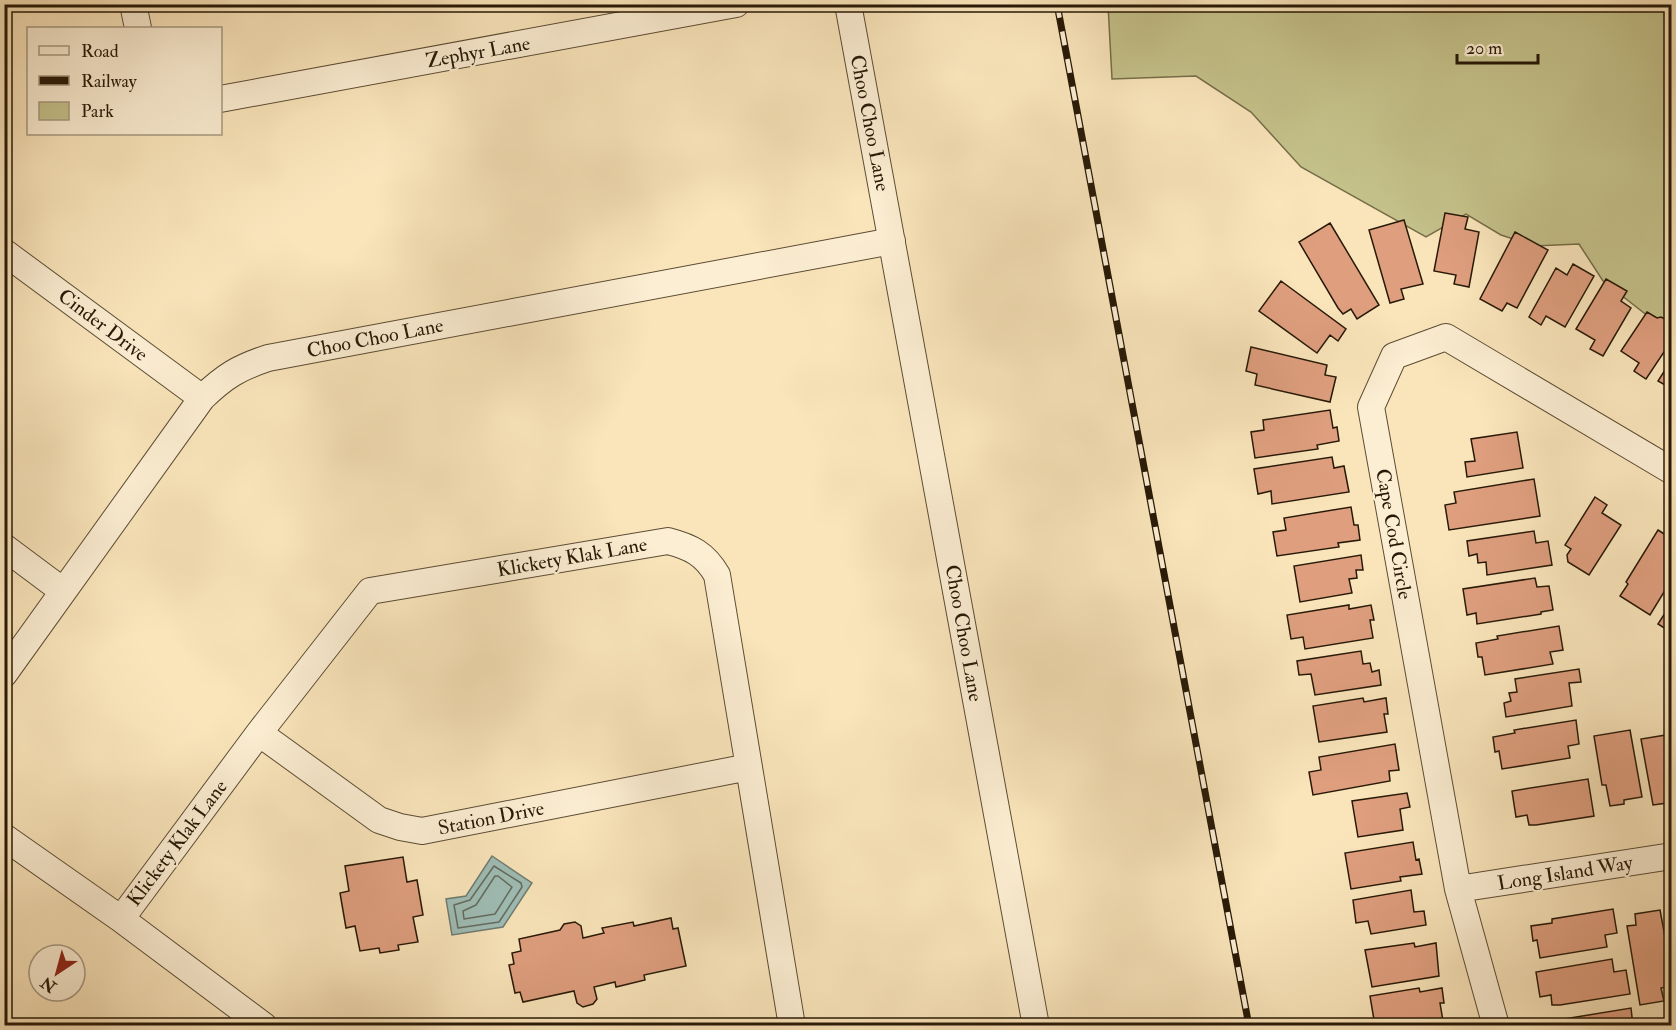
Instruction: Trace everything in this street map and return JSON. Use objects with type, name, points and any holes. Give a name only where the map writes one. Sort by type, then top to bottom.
[{"type":"street","points":[[133,4],[138,27]]},
{"type":"street","name":"Zephyr Lane","points":[[222,99],[736,4]]},
{"type":"street","name":"Choo Choo Lane","points":[[848,4],[1036,1026]]},
{"type":"street","name":"Choo Choo Lane","points":[[4,674],[202,398],[222,378],[242,367],[268,357],[892,242]]},
{"type":"street","name":"Cinder Drive","points":[[4,252],[202,398]]},
{"type":"street","name":"Cape Cod Circle","points":[[1496,1026],[1458,889],[1371,407],[1394,356],[1446,337],[1671,471]]},
{"type":"street","name":"Klickety Klak Lane","points":[[121,919],[259,733],[370,591],[668,541],[697,552],[709,562],[717,575],[792,1026]]},
{"type":"street","points":[[4,547],[63,591]]},
{"type":"street","name":"Station Drive","points":[[259,733],[379,820],[422,831],[749,767]]},
{"type":"street","points":[[4,837],[121,919],[264,1026]]},
{"type":"street","name":"Long Island Way","points":[[1458,889],[1671,856]]},
{"type":"green space","points":[[1108,5],[1671,5],[1671,334],[1603,281],[1579,244],[1534,246],[1501,235],[1466,214],[1426,237],[1301,167],[1251,112],[1196,76],[1112,79]]},
{"type":"water","points":[[492,856],[532,883],[503,927],[452,935],[446,899],[466,896]]},
{"type":"building","points":[[1445,213],[1468,217],[1465,229],[1479,232],[1469,287],[1454,284],[1456,275],[1434,271]]},
{"type":"building","points":[[1404,220],[1423,284],[1401,289],[1404,299],[1390,303],[1369,230]]},
{"type":"building","points":[[1330,223],[1379,305],[1357,319],[1351,309],[1343,314],[1338,308],[1299,242]]},
{"type":"building","points":[[1515,232],[1548,250],[1517,308],[1507,303],[1502,311],[1480,299]]},
{"type":"building","points":[[1573,264],[1594,276],[1565,327],[1546,316],[1541,325],[1529,317],[1556,268],[1567,275]]},
{"type":"building","points":[[1606,279],[1627,291],[1621,301],[1631,308],[1603,356],[1590,349],[1595,340],[1576,329]]},
{"type":"building","points":[[1281,281],[1346,329],[1338,341],[1330,335],[1317,353],[1259,311]]},
{"type":"building","points":[[1647,312],[1657,318],[1665,319],[1667,325],[1672,324],[1672,340],[1646,379],[1634,371],[1639,363],[1621,351]]},
{"type":"building","points":[[1251,347],[1327,365],[1325,375],[1336,377],[1330,402],[1255,385],[1257,374],[1246,371]]},
{"type":"building","points":[[1672,359],[1672,389],[1658,381]]},
{"type":"building","points":[[1330,410],[1333,428],[1337,427],[1339,441],[1317,445],[1318,449],[1255,458],[1251,432],[1264,430],[1263,420]]},
{"type":"building","points":[[1517,432],[1523,468],[1467,477],[1465,462],[1475,461],[1471,439]]},
{"type":"building","points":[[1332,457],[1334,468],[1344,466],[1349,492],[1272,504],[1271,491],[1258,494],[1254,469]]},
{"type":"building","points":[[1534,479],[1540,516],[1449,530],[1445,505],[1456,503],[1454,492]]},
{"type":"building","points":[[1595,497],[1607,505],[1602,513],[1621,525],[1589,575],[1568,562],[1567,555],[1571,549],[1565,545]]},
{"type":"building","points":[[1351,507],[1354,525],[1358,525],[1360,540],[1338,543],[1339,547],[1277,556],[1273,532],[1286,530],[1284,518]]},
{"type":"building","points":[[1658,530],[1672,539],[1672,579],[1650,615],[1620,596]]},
{"type":"building","points":[[1534,531],[1536,543],[1548,541],[1552,565],[1487,575],[1486,562],[1478,563],[1477,554],[1469,556],[1467,541]]},
{"type":"building","points":[[1361,555],[1363,570],[1356,570],[1357,578],[1349,579],[1352,593],[1300,602],[1294,566]]},
{"type":"building","points":[[1535,578],[1537,587],[1549,586],[1553,610],[1477,624],[1476,613],[1467,615],[1463,589]]},
{"type":"building","points":[[1672,602],[1672,633],[1658,624]]},
{"type":"building","points":[[1349,605],[1349,609],[1371,605],[1374,620],[1370,620],[1373,638],[1305,649],[1303,637],[1291,639],[1287,615]]},
{"type":"building","points":[[1559,626],[1563,650],[1550,652],[1553,664],[1485,675],[1482,657],[1478,657],[1476,643],[1498,639],[1497,636]]},
{"type":"building","points":[[1361,651],[1363,664],[1370,663],[1372,672],[1379,670],[1381,685],[1315,695],[1311,674],[1299,675],[1297,661]]},
{"type":"building","points":[[1579,669],[1581,682],[1569,683],[1572,706],[1506,717],[1504,703],[1511,701],[1509,693],[1517,692],[1515,679]]},
{"type":"building","points":[[1363,698],[1364,702],[1386,698],[1388,714],[1384,714],[1387,732],[1319,742],[1313,706]]},
{"type":"building","points":[[1576,720],[1579,744],[1568,746],[1570,758],[1502,769],[1499,751],[1495,752],[1493,737],[1515,733],[1514,730]]},
{"type":"building","points":[[1630,730],[1642,797],[1624,800],[1624,804],[1610,806],[1606,785],[1602,785],[1594,736]]},
{"type":"building","points":[[1672,734],[1672,794],[1666,796],[1667,803],[1653,805],[1641,739]]},
{"type":"building","points":[[1395,744],[1399,770],[1389,771],[1390,781],[1313,795],[1309,772],[1321,770],[1319,757]]},
{"type":"building","points":[[1588,779],[1594,816],[1536,825],[1529,825],[1527,815],[1516,817],[1512,791]]},
{"type":"building","points":[[1407,793],[1410,807],[1400,809],[1403,830],[1358,837],[1352,801]]},
{"type":"building","points":[[1413,842],[1416,860],[1419,859],[1422,874],[1400,877],[1401,881],[1351,889],[1345,853]]},
{"type":"building","points":[[403,857],[407,882],[417,880],[423,915],[413,917],[418,942],[398,945],[399,950],[380,953],[379,948],[360,951],[355,926],[346,928],[340,893],[349,891],[345,866]]},
{"type":"building","points":[[1411,890],[1414,912],[1424,911],[1426,925],[1371,934],[1368,921],[1356,923],[1353,900]]},
{"type":"building","points":[[1613,909],[1617,933],[1605,935],[1607,947],[1540,958],[1537,940],[1533,941],[1531,926],[1552,923],[1552,919]]},
{"type":"building","points":[[1660,910],[1672,974],[1672,986],[1661,988],[1664,1001],[1640,1005],[1627,926],[1636,925],[1635,914]]},
{"type":"building","points":[[671,918],[673,929],[678,928],[686,966],[644,975],[645,980],[616,987],[615,982],[594,987],[597,999],[593,1004],[583,1007],[577,1003],[574,991],[523,1002],[520,992],[515,993],[509,965],[514,964],[512,953],[521,951],[519,939],[560,930],[564,924],[575,922],[581,926],[583,938],[604,933],[602,928],[633,922],[634,926]]},
{"type":"building","points":[[1414,943],[1415,947],[1436,943],[1439,976],[1372,987],[1365,950]]},
{"type":"building","points":[[1612,959],[1614,972],[1626,970],[1630,994],[1560,1005],[1552,1005],[1551,995],[1540,997],[1536,972]]},
{"type":"building","points":[[1419,988],[1420,992],[1442,988],[1444,1003],[1440,1003],[1443,1021],[1417,1026],[1375,1026],[1370,996]]},
{"type":"building","points":[[1631,1008],[1633,1026],[1565,1026],[1564,1019]]},
{"type":"railway","points":[[1057,4],[1249,1026]]}]
